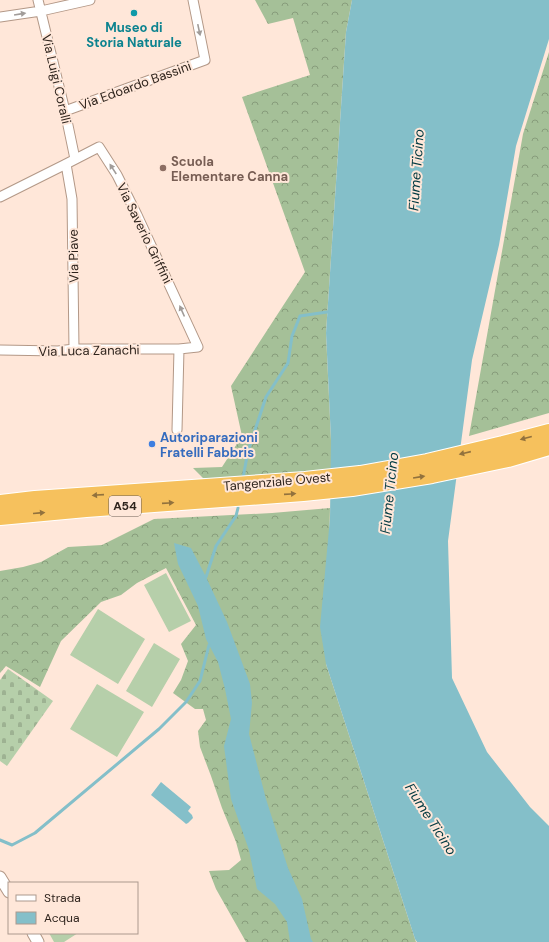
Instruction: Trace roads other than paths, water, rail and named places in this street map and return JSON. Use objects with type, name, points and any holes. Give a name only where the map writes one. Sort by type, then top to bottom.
[{"type":"highway","name":"Tangenziale Ovest","points":[[4,517],[250,490],[305,480],[360,474],[427,462],[549,432]]},
{"type":"highway","name":"Tangenziale Ovest","points":[[0,502],[250,490],[303,494],[352,488],[432,475],[508,459],[549,447]]},
{"type":"street","name":"Via Luigi Coralli","points":[[38,0],[66,110],[75,159]]},
{"type":"street","points":[[0,17],[90,0]]},
{"type":"street","name":"Via Edoardo Bassini","points":[[66,110],[205,60],[193,0]]},
{"type":"street","name":"Via Saverio Griffini","points":[[0,197],[99,147],[117,175],[137,215],[198,347]]},
{"type":"street","name":"Via Piave","points":[[66,164],[72,199],[74,349]]},
{"type":"street","name":"Via Luca Zanachi","points":[[0,350],[58,351],[74,349],[178,349],[198,347]]},
{"type":"street","points":[[177,430],[178,349]]},
{"type":"street","points":[[0,877],[8,890]]},
{"type":"water","name":"Fiume Ticino","points":[[352,0],[549,0],[549,39],[516,146],[499,245],[472,360],[448,541],[452,678],[487,752],[530,807],[549,826],[549,942],[417,942],[326,664],[320,627],[330,518],[331,440],[326,333],[346,32]]},
{"type":"water","points":[[174,543],[191,548],[227,622],[250,684],[252,703],[249,734],[266,799],[288,868],[302,899],[313,942],[290,942],[287,922],[275,904],[257,889],[249,850],[231,799],[224,746],[231,719],[225,689],[218,662],[206,639],[198,606],[178,564]]},
{"type":"water","points":[[161,782],[191,807],[188,811],[193,818],[188,823],[186,824],[151,795]]},
{"type":"waterway","points":[[243,478],[248,451],[266,397],[288,363],[292,336],[300,316],[327,312]]},
{"type":"waterway","points":[[206,577],[216,546],[236,516],[238,508]]},
{"type":"waterway","points":[[0,840],[12,845],[35,833],[159,729],[186,702],[200,681],[209,645]]},
{"type":"place","name":"Museo di Storia Naturale","points":[[134,13]]},
{"type":"place","name":"Scuola Elementare Canna","points":[[163,168]]},
{"type":"place","name":"Autoriparazioni Fratelli Fabbris","points":[[152,444]]}]
